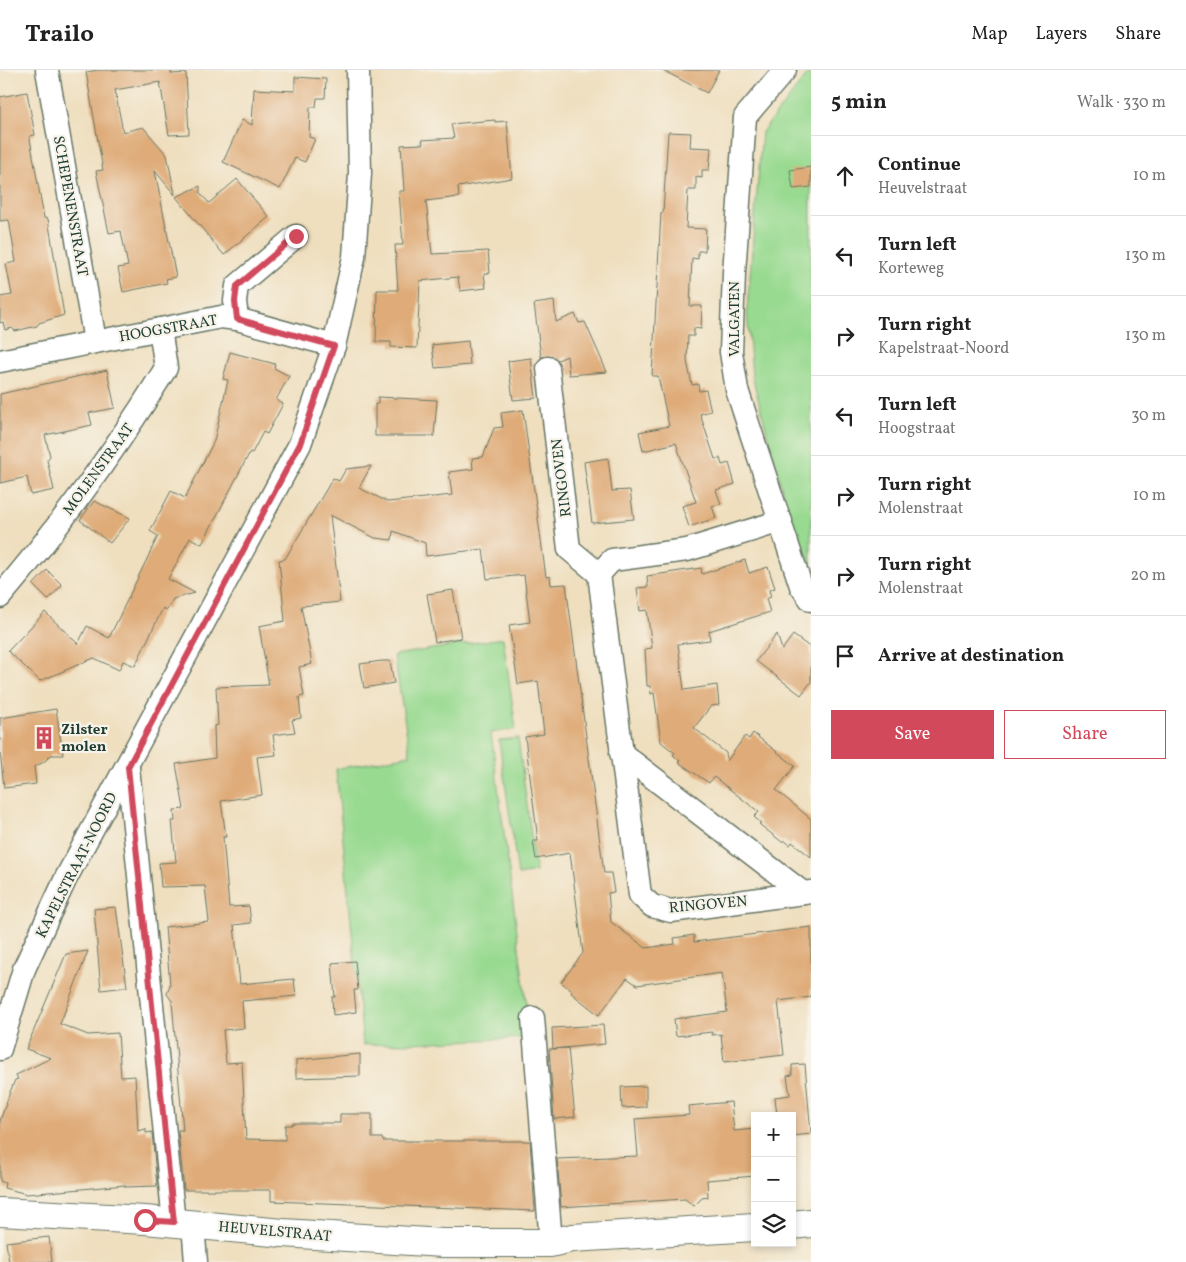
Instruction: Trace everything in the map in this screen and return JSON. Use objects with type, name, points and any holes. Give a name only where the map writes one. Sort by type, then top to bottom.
[{"type":"street","name":"SCHEPENENSTRAAT","points":[[47,70],[95,341]]},
{"type":"street","name":"KAPELSTRAAT-NOORD","points":[[0,1049],[24,969],[66,878],[128,767],[300,444],[334,346],[354,257],[360,174],[358,70]]},
{"type":"street","name":"VALGATEN","points":[[785,70],[745,117],[734,273],[731,352],[738,390],[801,586],[811,600]]},
{"type":"street","points":[[237,319],[235,301],[237,286],[296,236]]},
{"type":"street","name":"HOOGSTRAAT","points":[[0,361],[221,317],[237,319],[334,346]]},
{"type":"street","name":"MOLENSTRAAT","points":[[0,597],[42,548],[139,413],[166,368],[160,329]]},
{"type":"street","name":"RINGOVEN","points":[[548,368],[569,549],[599,574],[640,895],[652,906],[671,910],[807,893]]},
{"type":"street","points":[[599,574],[612,560],[687,550],[781,521]]},
{"type":"street","name":"RINGOVEN","points":[[621,753],[807,893]]},
{"type":"street","points":[[128,767],[184,1223],[196,1262]]},
{"type":"street","points":[[533,1018],[550,1243]]},
{"type":"street","name":"HEUVELSTRAAT","points":[[0,1212],[184,1223],[283,1233],[434,1243],[550,1243],[572,1238],[751,1227]]},
{"type":"street","points":[[796,1225],[811,1224]]},
{"type":"green space","points":[[811,70],[811,564],[795,537],[752,376],[747,310],[762,132]]},
{"type":"green space","points":[[503,638],[516,729],[491,733],[528,1016],[525,1038],[363,1045],[336,769],[410,755],[394,655]]},
{"type":"green space","points":[[518,738],[536,872],[518,875],[499,740]]},
{"type":"building","points":[[98,70],[171,70],[171,74],[186,73],[189,134],[169,135],[160,82],[115,90],[123,132],[143,127],[167,155],[175,195],[155,171],[176,277],[166,279],[167,283],[123,292],[118,268],[128,266],[121,231],[109,233],[96,171],[103,170],[86,72]]},
{"type":"building","points":[[662,70],[719,70],[707,93]]},
{"type":"building","points":[[295,77],[326,79],[325,98],[317,98],[316,107],[310,107],[309,137],[315,139],[305,162],[295,158],[280,189],[223,162],[242,120],[252,125],[254,89],[295,91]]},
{"type":"building","points":[[27,92],[35,135],[30,136],[30,139],[44,218],[48,219],[64,315],[39,323],[37,326],[15,331],[12,328],[5,330],[3,322],[0,323],[0,297],[12,295],[6,264],[16,262],[9,220],[0,221],[0,97]]},
{"type":"building","points":[[495,120],[495,122],[507,121],[512,178],[458,187],[459,197],[426,201],[432,254],[488,251],[490,273],[484,274],[486,288],[460,291],[458,277],[420,281],[417,348],[391,347],[391,342],[376,342],[377,290],[398,290],[395,245],[403,245],[399,191],[404,191],[401,145],[423,144],[422,140],[454,138],[451,124]]},
{"type":"building","points":[[668,132],[691,133],[690,147],[711,148],[709,170],[702,170],[702,178],[696,177],[696,190],[688,190],[686,228],[706,229],[705,251],[698,251],[698,259],[692,258],[690,306],[702,306],[701,329],[694,328],[694,336],[688,336],[687,361],[692,385],[698,384],[699,391],[706,390],[711,411],[700,414],[715,459],[720,458],[722,465],[729,463],[735,484],[716,490],[721,504],[712,506],[716,518],[689,527],[682,506],[696,502],[676,443],[643,451],[639,432],[669,426],[658,376],[652,376],[661,213],[663,213]]},
{"type":"building","points":[[811,167],[811,187],[793,189],[790,170]]},
{"type":"building","points":[[237,179],[269,217],[224,255],[176,197],[200,186],[200,193],[209,203]]},
{"type":"building","points":[[554,301],[556,322],[575,314],[579,323],[585,322],[607,372],[569,375],[567,356],[558,360],[553,356],[541,357],[534,304]]},
{"type":"building","points":[[468,341],[470,365],[435,368],[432,345]]},
{"type":"building","points":[[230,352],[275,364],[274,368],[289,376],[276,400],[283,404],[267,434],[263,432],[252,453],[250,452],[202,544],[190,538],[168,579],[195,593],[173,599],[167,610],[163,608],[135,666],[123,661],[119,670],[94,658],[40,681],[8,651],[45,612],[78,644],[87,626],[109,638],[158,536],[150,531],[171,491],[185,498],[214,441],[228,380],[223,379]]},
{"type":"building","points":[[531,358],[536,398],[513,400],[508,361]]},
{"type":"building","points":[[107,370],[115,408],[89,413],[92,425],[45,435],[50,456],[47,460],[54,490],[31,495],[27,477],[0,483],[0,394]]},
{"type":"building","points":[[378,397],[437,400],[434,436],[375,436],[375,404],[378,404]]},
{"type":"building","points":[[523,410],[546,577],[550,576],[551,585],[566,584],[604,873],[611,873],[614,892],[608,893],[611,922],[646,948],[675,944],[674,938],[694,935],[694,942],[811,927],[811,997],[778,1001],[784,1055],[724,1062],[721,1034],[712,1035],[712,1032],[676,1036],[674,1019],[727,1012],[722,973],[637,985],[627,978],[599,1015],[571,993],[572,991],[561,982],[583,953],[570,853],[536,859],[533,841],[538,841],[525,737],[544,734],[538,681],[518,684],[509,625],[530,622],[524,575],[487,579],[483,549],[426,556],[425,543],[393,531],[392,540],[375,538],[330,515],[340,602],[301,606],[312,664],[299,667],[304,696],[299,697],[301,718],[292,720],[295,732],[273,735],[276,755],[257,757],[262,795],[221,801],[226,837],[223,837],[229,907],[249,906],[251,923],[234,925],[240,984],[294,979],[296,996],[242,1001],[244,1028],[223,1030],[226,1063],[242,1062],[246,1139],[285,1140],[285,1125],[292,1125],[292,1123],[340,1123],[340,1114],[372,1114],[372,1138],[382,1138],[383,1141],[530,1141],[535,1211],[271,1201],[271,1190],[184,1190],[178,1130],[183,1130],[172,1001],[167,994],[170,985],[165,927],[209,922],[205,886],[161,887],[159,863],[176,862],[172,821],[175,821],[174,810],[184,809],[176,764],[215,758],[214,726],[218,725],[216,687],[269,685],[259,626],[285,621],[279,560],[285,559],[333,478],[339,481],[346,469],[371,466],[359,488],[388,502],[452,495],[449,472],[473,469],[472,458],[483,457],[494,428],[503,427],[501,413]]},
{"type":"building","points":[[608,458],[612,491],[630,490],[634,519],[592,523],[584,462]]},
{"type":"building","points":[[94,501],[130,518],[110,543],[80,520]]},
{"type":"building","points":[[745,560],[749,573],[768,567],[775,588],[769,590],[771,597],[766,599],[770,612],[709,631],[710,640],[678,644],[684,690],[717,685],[719,705],[711,706],[694,728],[726,753],[727,761],[745,736],[749,739],[753,733],[795,766],[776,790],[811,819],[811,857],[792,842],[790,845],[784,840],[782,842],[759,824],[761,823],[754,817],[759,812],[714,777],[709,783],[678,762],[680,761],[673,755],[675,753],[661,742],[654,693],[651,694],[650,686],[647,686],[645,649],[652,648],[647,610],[640,611],[637,588],[648,587],[647,576],[701,568],[702,574]]},
{"type":"building","points":[[47,570],[62,585],[48,600],[33,585]]},
{"type":"building","points":[[453,590],[461,638],[435,642],[427,594]]},
{"type":"building","points":[[777,634],[782,650],[793,635],[811,648],[811,682],[801,695],[756,661]]},
{"type":"building","points":[[390,661],[394,683],[364,688],[360,664]]},
{"type":"building","points":[[56,709],[63,755],[51,755],[44,762],[34,767],[36,784],[4,788],[0,752],[0,718]]},
{"type":"building","points":[[116,907],[127,987],[101,990],[94,909]]},
{"type":"building","points":[[88,951],[60,1024],[88,1035],[118,1033],[121,1077],[135,1076],[138,1131],[146,1129],[146,1133],[152,1132],[157,1186],[125,1187],[125,1185],[27,1194],[4,1188],[5,1183],[0,1181],[0,1121],[15,1080],[18,1079],[16,1075],[51,1058],[26,1049],[66,954]]},
{"type":"building","points":[[355,961],[358,990],[354,990],[356,1012],[333,1015],[332,997],[335,997],[332,963]]},
{"type":"building","points":[[603,1025],[605,1044],[553,1049],[552,1028]]},
{"type":"building","points":[[568,1048],[575,1117],[554,1119],[549,1049]]},
{"type":"building","points":[[360,1054],[360,1076],[296,1078],[296,1060]]},
{"type":"building","points":[[805,1064],[811,1134],[796,1136],[796,1112],[777,1112],[775,1097],[790,1095],[787,1076],[792,1075],[792,1065]]},
{"type":"building","points":[[646,1086],[646,1107],[622,1108],[621,1087]]},
{"type":"building","points":[[731,1102],[734,1131],[751,1129],[751,1176],[707,1180],[708,1197],[702,1198],[694,1206],[685,1199],[561,1207],[557,1159],[638,1156],[635,1119],[689,1115],[688,1106]]},
{"type":"building","points":[[49,1237],[52,1262],[9,1262],[6,1242]]},
{"type":"place","name":"Zilster molen","points":[[44,738]]},
{"type":"route","points":[[145,1220],[174,1222],[128,767],[300,444],[334,346],[237,319],[235,301],[237,286],[296,236]]}]
